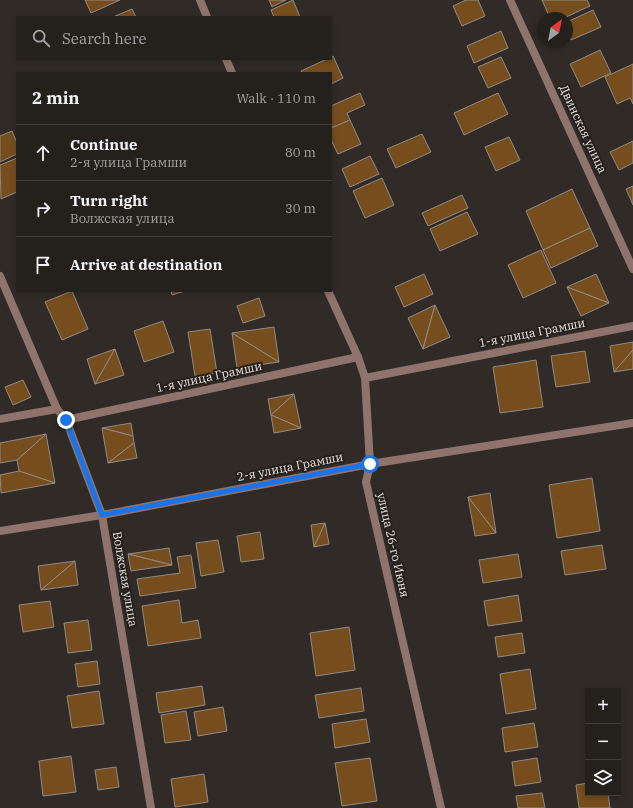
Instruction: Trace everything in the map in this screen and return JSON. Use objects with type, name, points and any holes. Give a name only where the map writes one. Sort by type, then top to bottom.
[{"type":"street","points":[[200,0],[207,16]]},
{"type":"street","name":"Двинская улица","points":[[510,0],[633,269]]},
{"type":"street","points":[[226,60],[232,72]]},
{"type":"street","name":"Волжская улица","points":[[0,276],[57,409],[66,420],[102,515],[151,808]]},
{"type":"street","name":"улица 26-го Июня","points":[[328,292],[358,357],[365,378],[370,464],[366,482],[441,808]]},
{"type":"street","name":"1-я улица Грамши","points":[[365,378],[633,326]]},
{"type":"street","name":"1-я улица Грамши","points":[[66,420],[358,357]]},
{"type":"street","points":[[0,419],[57,409]]},
{"type":"street","name":"2-я улица Грамши","points":[[0,531],[102,515],[370,464],[633,423]]},
{"type":"building","points":[[85,0],[120,0],[91,13]]},
{"type":"building","points":[[269,0],[286,0],[272,7]]},
{"type":"building","points":[[293,0],[300,16],[274,16],[271,10]]},
{"type":"building","points":[[466,0],[478,0],[485,16],[462,26],[453,6]]},
{"type":"building","points":[[542,0],[587,0],[590,6],[573,14],[573,12],[547,12]]},
{"type":"building","points":[[132,9],[136,16],[115,16]]},
{"type":"building","points":[[593,10],[601,27],[573,39],[573,19]]},
{"type":"building","points":[[501,31],[508,48],[474,63],[467,46]]},
{"type":"building","points":[[600,50],[611,73],[581,87],[570,64]]},
{"type":"building","points":[[332,56],[343,78],[332,84],[332,72],[301,71],[325,60],[332,60]]},
{"type":"building","points":[[501,57],[511,78],[488,88],[478,67]]},
{"type":"building","points":[[633,64],[633,104],[630,98],[617,104],[605,77]]},
{"type":"building","points":[[360,93],[365,105],[347,113],[350,120],[332,128],[332,106]]},
{"type":"building","points":[[498,93],[508,114],[464,135],[454,113]]},
{"type":"building","points":[[350,120],[361,144],[338,154],[332,142],[332,128]]},
{"type":"building","points":[[12,131],[16,141],[16,154],[0,162],[0,136]]},
{"type":"building","points":[[422,134],[431,152],[396,168],[387,149]]},
{"type":"building","points":[[509,137],[520,160],[496,171],[485,147]]},
{"type":"building","points":[[633,141],[633,163],[619,170],[610,152]]},
{"type":"building","points":[[370,156],[379,174],[350,187],[342,169]]},
{"type":"building","points":[[16,158],[16,192],[1,199],[0,165]]},
{"type":"building","points":[[382,178],[394,205],[365,218],[353,191]]},
{"type":"building","points":[[633,186],[633,205],[626,189]]},
{"type":"building","points":[[572,189],[590,228],[543,250],[526,211]]},
{"type":"building","points":[[462,195],[468,208],[428,226],[422,213]]},
{"type":"building","points":[[467,212],[478,234],[440,251],[430,229]]},
{"type":"building","points":[[590,228],[598,246],[551,268],[543,250]]},
{"type":"building","points":[[541,250],[556,283],[523,298],[508,265]]},
{"type":"building","points":[[424,274],[433,294],[404,307],[395,287]]},
{"type":"building","points":[[596,274],[609,303],[567,287]]},
{"type":"building","points":[[567,287],[609,303],[581,316]]},
{"type":"building","points":[[72,292],[88,329],[62,340],[45,302]]},
{"type":"building","points":[[171,292],[182,292],[172,295]]},
{"type":"building","points":[[259,298],[265,316],[243,323],[237,306]]},
{"type":"building","points":[[435,305],[423,349],[408,318]]},
{"type":"building","points":[[435,305],[450,337],[423,349]]},
{"type":"building","points":[[163,321],[174,352],[144,362],[134,331]]},
{"type":"building","points":[[274,327],[279,362],[232,333]]},
{"type":"building","points":[[210,329],[217,373],[195,376],[188,332]]},
{"type":"building","points":[[232,333],[279,362],[237,368]]},
{"type":"building","points":[[633,342],[633,350],[614,372],[610,346]]},
{"type":"building","points":[[115,349],[95,384],[87,359]]},
{"type":"building","points":[[115,349],[124,375],[95,384]]},
{"type":"building","points":[[633,350],[633,369],[614,372]]},
{"type":"building","points":[[585,351],[590,382],[556,387],[551,356]]},
{"type":"building","points":[[536,360],[543,407],[500,413],[493,367]]},
{"type":"building","points":[[23,380],[31,397],[13,405],[5,387]]},
{"type":"building","points":[[294,394],[301,428],[271,415]]},
{"type":"building","points":[[294,394],[271,415],[268,399]]},
{"type":"building","points":[[271,415],[301,428],[274,433]]},
{"type":"building","points":[[131,423],[133,436],[102,428]]},
{"type":"building","points":[[102,428],[133,436],[134,443],[108,463]]},
{"type":"building","points":[[46,434],[55,483],[19,471],[17,460]]},
{"type":"building","points":[[46,434],[17,460],[0,463],[0,443]]},
{"type":"building","points":[[134,443],[137,458],[108,463]]},
{"type":"building","points":[[19,471],[55,483],[1,493],[0,475]]},
{"type":"building","points":[[592,478],[600,531],[557,538],[549,485]]},
{"type":"building","points":[[490,493],[496,533],[468,497]]},
{"type":"building","points":[[468,497],[496,533],[475,536]]},
{"type":"building","points":[[325,523],[314,547],[311,525]]},
{"type":"building","points":[[325,523],[329,544],[314,547]]},
{"type":"building","points":[[260,532],[264,559],[241,562],[237,536]]},
{"type":"building","points":[[218,540],[224,572],[201,576],[196,543]]},
{"type":"building","points":[[602,545],[606,569],[565,575],[561,551]]},
{"type":"building","points":[[169,548],[172,565],[128,554]]},
{"type":"building","points":[[128,554],[172,565],[131,571]]},
{"type":"building","points":[[518,554],[522,577],[483,583],[479,560]]},
{"type":"building","points":[[191,555],[196,588],[140,596],[137,579],[180,573],[177,557]]},
{"type":"building","points":[[75,561],[78,585],[41,590]]},
{"type":"building","points":[[75,561],[41,590],[38,566]]},
{"type":"building","points":[[518,595],[522,621],[488,626],[484,601]]},
{"type":"building","points":[[179,600],[182,623],[198,620],[201,638],[148,646],[142,606]]},
{"type":"building","points":[[50,601],[54,627],[23,632],[19,605]]},
{"type":"building","points":[[88,620],[92,650],[68,653],[64,623]]},
{"type":"building","points":[[349,627],[355,670],[316,676],[310,633]]},
{"type":"building","points":[[522,633],[525,653],[498,657],[495,637]]},
{"type":"building","points":[[97,661],[100,684],[78,687],[75,664]]},
{"type":"building","points":[[530,669],[536,709],[506,714],[500,674]]},
{"type":"building","points":[[202,686],[205,705],[159,713],[156,693]]},
{"type":"building","points":[[361,688],[364,711],[319,718],[315,695]]},
{"type":"building","points":[[99,691],[104,724],[72,728],[67,696]]},
{"type":"building","points":[[223,707],[227,731],[198,736],[194,712]]},
{"type":"building","points":[[186,711],[191,740],[165,743],[161,715]]},
{"type":"building","points":[[366,719],[370,742],[335,748],[332,724]]},
{"type":"building","points":[[534,723],[538,747],[505,752],[502,728]]},
{"type":"building","points":[[71,756],[76,792],[43,796],[39,761]]},
{"type":"building","points":[[370,758],[377,801],[342,806],[335,763]]},
{"type":"building","points":[[537,758],[541,782],[515,786],[512,762]]},
{"type":"building","points":[[116,767],[119,787],[98,790],[95,770]]},
{"type":"building","points":[[204,774],[208,802],[175,807],[171,779]]},
{"type":"building","points":[[585,784],[585,796],[608,796],[610,808],[579,808],[576,785]]},
{"type":"building","points":[[542,793],[545,808],[518,808],[516,796]]},
{"type":"route","points":[[66,420],[102,515],[370,464]]}]
